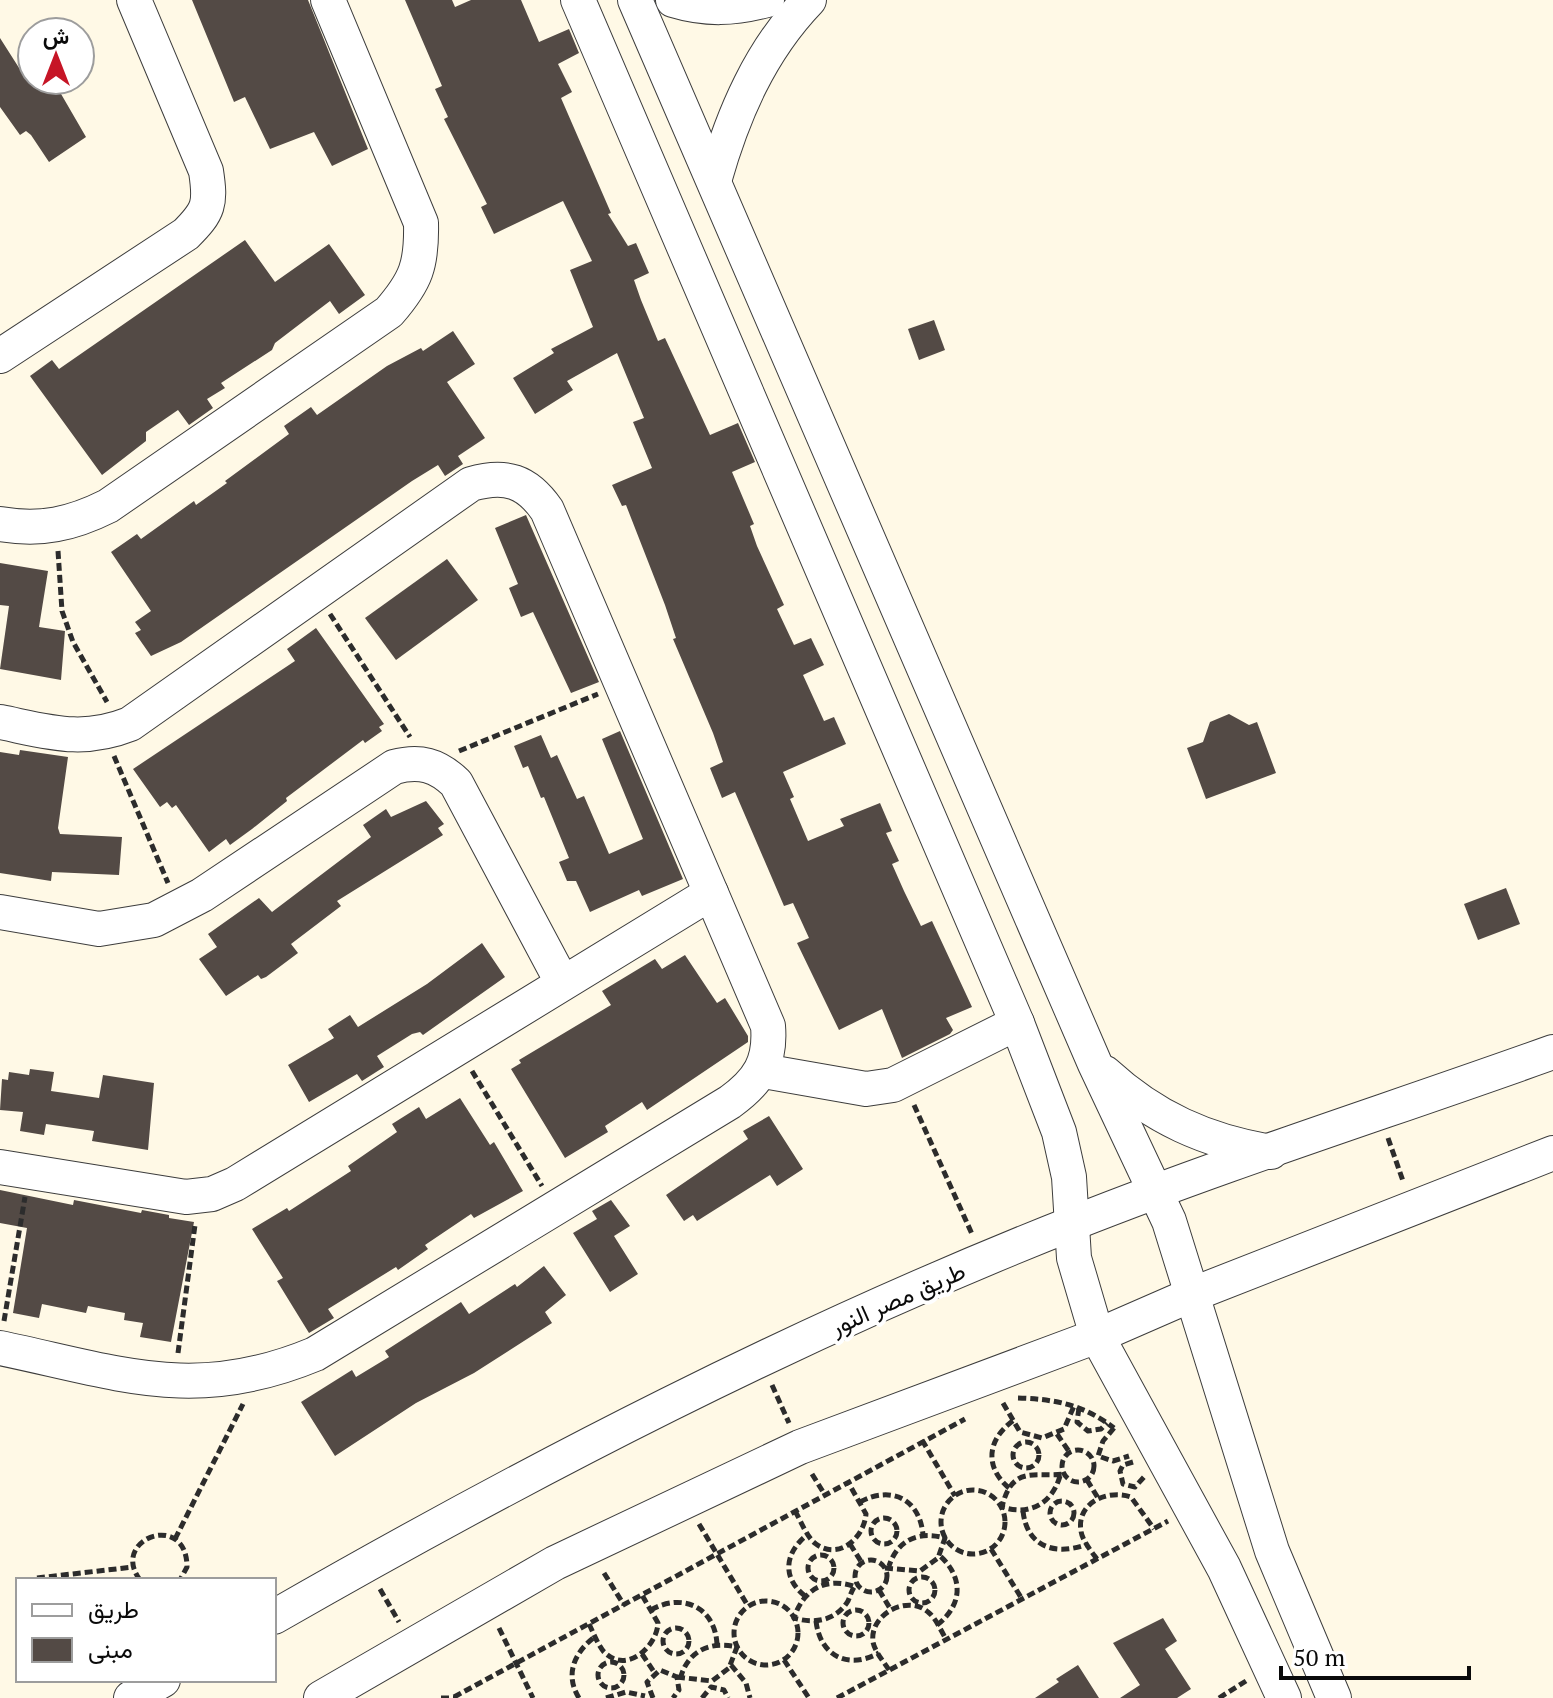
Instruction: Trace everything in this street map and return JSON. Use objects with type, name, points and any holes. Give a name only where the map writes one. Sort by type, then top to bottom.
[{"type":"street","points":[[0,356],[186,234],[206,214],[210,196],[206,171],[134,0]]},
{"type":"street","points":[[0,524],[57,526],[77,521],[108,506],[389,312],[411,287],[422,256],[421,223],[328,0]]},
{"type":"street","points":[[578,0],[1017,1023],[1059,1132],[1069,1177],[1074,1258],[1097,1336],[1224,1568],[1284,1698]]},
{"type":"street","points":[[635,0],[1095,1064],[1176,1241],[1272,1551],[1334,1698]]},
{"type":"street","points":[[673,0],[702,9],[745,6],[767,0]]},
{"type":"street","points":[[714,181],[745,93],[768,53],[809,0]]},
{"type":"street","points":[[0,722],[78,737],[113,731],[154,709],[471,484],[493,477],[515,480],[534,492],[547,510],[768,1026],[770,1049],[763,1071],[730,1102],[315,1354],[258,1375],[206,1383],[174,1382],[1,1337]]},
{"type":"street","points":[[0,912],[99,929],[127,927],[180,909],[394,767],[411,762],[428,764],[456,783],[562,982]]},
{"type":"street","points":[[15,1169],[159,1195],[199,1196],[235,1184],[711,893]]},
{"type":"street","points":[[763,1071],[866,1089],[903,1081],[1017,1023]]},
{"type":"street","name":"طريق مصر النور","points":[[276,1616],[511,1486],[762,1362],[983,1261],[1154,1192],[1553,1052]]},
{"type":"street","points":[[1095,1064],[1136,1102],[1171,1123],[1237,1146],[1271,1152]]},
{"type":"street","points":[[321,1698],[555,1563],[810,1467],[1191,1295],[1553,1153]]},
{"type":"street","points":[[131,1698],[159,1682]]},
{"type":"path","points":[[57,526],[62,611],[113,731],[139,823],[180,909]]},
{"type":"path","points":[[317,593],[428,764],[622,685]]},
{"type":"path","points":[[457,1047],[555,1206]]},
{"type":"path","points":[[903,1081],[983,1261]]},
{"type":"path","points":[[1380,1114],[1412,1207]]},
{"type":"path","points":[[1,1337],[15,1169]]},
{"type":"path","points":[[174,1382],[199,1196]]},
{"type":"path","points":[[762,1362],[825,1495]]},
{"type":"path","points":[[175,1539],[258,1375]]},
{"type":"path","points":[[994,1405],[1019,1398],[1055,1399],[1107,1422],[1120,1434]]},
{"type":"path","points":[[894,1541],[897,1535],[894,1522],[881,1518],[850,1544],[823,1551],[810,1560],[808,1572],[818,1581],[855,1585],[867,1591],[879,1590],[887,1580],[887,1567],[898,1548],[923,1535],[945,1538],[965,1553],[991,1549],[1005,1530],[1002,1507],[1009,1489],[1030,1471],[1039,1454],[1003,1403]]},
{"type":"path","points":[[1076,1410],[1077,1422],[1088,1431],[1101,1429],[1107,1422]]},
{"type":"path","points":[[1076,1410],[1057,1434],[1027,1439],[1015,1447],[1013,1460],[1017,1465],[1030,1471],[1062,1475],[1074,1482],[1087,1480],[1094,1471],[1095,1457],[1103,1441],[1114,1428]]},
{"type":"path","points":[[441,1698],[454,1698],[972,1413],[943,1421]]},
{"type":"path","points":[[1009,1489],[994,1471],[991,1459],[996,1436],[1014,1420]]},
{"type":"path","points":[[915,1429],[955,1496]]},
{"type":"path","points":[[1057,1434],[1070,1453]]},
{"type":"path","points":[[794,1618],[827,1619],[845,1606],[855,1585],[855,1572],[862,1563],[875,1560],[910,1573],[930,1566],[939,1555],[945,1538],[941,1519],[955,1496],[976,1490],[986,1493],[1002,1507],[1023,1511],[1044,1503],[1051,1496],[1070,1453],[1082,1451],[1106,1460],[1128,1460]]},
{"type":"path","points":[[1151,1484],[1133,1453],[1120,1471],[1123,1484],[1128,1487],[1131,1497],[1154,1529]]},
{"type":"path","points":[[1128,1487],[1141,1484],[1143,1469]]},
{"type":"path","points":[[1087,1480],[1098,1498]]},
{"type":"path","points":[[848,1482],[866,1514],[875,1540],[881,1544],[894,1541]]},
{"type":"path","points":[[1097,1559],[1081,1533],[1083,1517],[1098,1498],[1114,1494],[1131,1497]]},
{"type":"path","points":[[860,1502],[872,1496],[897,1495],[917,1510],[923,1535]]},
{"type":"path","points":[[1051,1496],[1054,1504]]},
{"type":"path","points":[[1059,1501],[1072,1504],[1075,1510],[1071,1522],[1065,1526],[1053,1522],[1050,1509],[1054,1504],[1059,1501]]},
{"type":"path","points":[[837,1698],[1154,1529],[1171,1519],[1165,1507]]},
{"type":"path","points":[[794,1618],[805,1596],[833,1573],[834,1567],[828,1556],[813,1542],[795,1511]]},
{"type":"path","points":[[1023,1511],[1030,1535],[1050,1549],[1062,1551],[1088,1544]]},
{"type":"path","points":[[685,1531],[712,1517]]},
{"type":"path","points":[[698,1524],[748,1606]]},
{"type":"path","points":[[805,1596],[790,1580],[788,1558],[808,1534]]},
{"type":"path","points":[[139,1578],[133,1567],[137,1546],[145,1539],[165,1535],[175,1539],[187,1557],[187,1567],[181,1578]]},
{"type":"path","points":[[894,1541],[898,1548]]},
{"type":"path","points":[[850,1544],[862,1563]]},
{"type":"path","points":[[991,1549],[1022,1599]]},
{"type":"path","points":[[937,1625],[954,1608],[958,1585],[955,1573],[939,1555]]},
{"type":"path","points":[[366,1564],[412,1645]]},
{"type":"path","points":[[591,1580],[618,1566]]},
{"type":"path","points":[[37,1578],[133,1567]]},
{"type":"path","points":[[604,1573],[624,1605]]},
{"type":"path","points":[[910,1573],[909,1593],[918,1605],[930,1613],[946,1639]]},
{"type":"path","points":[[845,1606],[847,1614],[843,1626],[846,1633],[859,1636],[891,1610],[931,1600],[935,1587],[925,1577],[912,1581]]},
{"type":"path","points":[[879,1590],[891,1610]]},
{"type":"path","points":[[642,1595],[658,1623],[660,1635],[667,1650],[679,1654],[685,1650],[689,1638],[680,1628],[667,1631],[660,1635],[642,1654],[602,1665],[598,1672],[602,1685],[615,1691],[648,1696],[647,1682],[654,1672],[667,1670],[679,1677],[701,1682],[722,1676],[731,1665],[737,1647],[736,1620],[748,1606],[768,1601],[788,1609],[794,1618],[797,1641],[784,1660],[757,1664],[737,1647],[717,1644],[690,1658],[679,1677],[679,1690],[673,1698]]},
{"type":"path","points":[[651,1610],[663,1603],[689,1603],[710,1619],[717,1644]]},
{"type":"path","points":[[847,1614],[860,1610],[870,1620],[873,1645],[889,1670]]},
{"type":"path","points":[[485,1636],[512,1621]]},
{"type":"path","points":[[816,1621],[823,1645],[843,1660],[855,1662],[879,1653]]},
{"type":"path","points":[[589,1624],[604,1652],[616,1660],[624,1672],[624,1679],[606,1698]]},
{"type":"path","points":[[499,1628],[533,1698]]},
{"type":"path","points":[[579,1698],[572,1680],[572,1667],[585,1644],[596,1636]]},
{"type":"path","points":[[685,1650],[690,1658]]},
{"type":"path","points":[[642,1654],[654,1672]]},
{"type":"path","points":[[784,1660],[809,1698]]},
{"type":"path","points":[[731,1665],[746,1683],[750,1698]]},
{"type":"path","points":[[701,1682],[705,1690],[702,1698]]},
{"type":"path","points":[[705,1690],[718,1687],[728,1698]]},
{"type":"building","points":[[192,0],[308,0],[368,149],[332,166],[314,132],[270,149],[245,97],[234,102]]},
{"type":"building","points":[[405,0],[452,0],[455,7],[471,0],[521,0],[539,42],[569,29],[579,53],[558,64],[572,92],[561,98],[611,213],[608,214],[628,246],[636,243],[649,273],[634,280],[641,300],[658,341],[665,338],[710,435],[738,423],[755,462],[732,472],[754,524],[750,526],[757,546],[784,605],[777,609],[794,645],[811,638],[824,665],[803,675],[824,721],[834,717],[846,744],[783,772],[794,797],[790,799],[808,841],[844,826],[840,819],[880,803],[892,831],[886,833],[899,861],[892,864],[904,891],[921,926],[932,921],[972,1007],[946,1018],[953,1030],[950,1034],[902,1058],[882,1009],[839,1030],[797,943],[809,938],[793,903],[784,906],[735,792],[722,798],[710,768],[723,762],[713,733],[673,639],[676,638],[665,605],[626,505],[622,506],[612,485],[652,468],[633,422],[644,418],[617,353],[567,381],[573,390],[535,414],[513,378],[554,353],[551,349],[593,327],[570,270],[592,261],[563,201],[494,234],[481,207],[487,204],[444,119],[448,117],[435,89],[442,86]]},
{"type":"building","points":[[0,38],[16,63],[16,96],[62,96],[86,137],[49,162],[31,135],[26,131],[20,135],[0,107]]},
{"type":"building","points":[[245,240],[275,282],[329,244],[365,295],[339,314],[330,301],[275,343],[272,350],[221,383],[225,388],[207,399],[213,408],[189,425],[178,410],[146,432],[146,441],[102,475],[30,376],[52,360],[59,369]]},
{"type":"building","points":[[934,320],[945,350],[919,360],[908,329]]},
{"type":"building","points":[[453,331],[475,364],[447,382],[485,438],[458,456],[463,464],[445,476],[438,465],[412,481],[181,642],[151,656],[135,633],[141,630],[135,622],[151,611],[111,552],[137,534],[141,539],[194,501],[196,505],[227,483],[225,481],[289,434],[284,426],[311,407],[317,415],[387,366],[421,348],[423,351]]},
{"type":"building","points":[[526,515],[599,682],[571,693],[533,612],[521,617],[509,588],[518,584],[495,528]]},
{"type":"building","points":[[447,559],[478,600],[396,660],[365,618]]},
{"type":"building","points":[[0,563],[48,571],[39,627],[65,631],[61,680],[0,669],[9,606],[0,605]]},
{"type":"building","points":[[316,628],[384,724],[379,727],[382,731],[365,743],[363,740],[230,845],[226,839],[209,852],[176,805],[172,808],[167,802],[160,807],[133,769],[295,661],[287,649]]},
{"type":"building","points":[[1229,714],[1249,725],[1257,722],[1276,773],[1206,799],[1187,748],[1203,742],[1210,722]]},
{"type":"building","points":[[620,731],[683,879],[642,896],[639,890],[590,912],[576,881],[567,881],[559,862],[569,858],[544,797],[541,798],[528,766],[523,768],[514,746],[541,735],[551,758],[557,755],[577,799],[584,796],[609,854],[643,839],[602,739]]},
{"type":"building","points":[[20,750],[68,757],[58,828],[60,834],[122,837],[119,875],[52,872],[51,881],[0,873],[0,752],[19,755]]},
{"type":"building","points":[[426,801],[444,824],[438,828],[443,835],[337,901],[341,906],[291,944],[298,953],[266,977],[261,979],[258,975],[226,996],[199,959],[217,947],[208,934],[259,898],[272,912],[371,837],[363,825],[386,809],[391,817]]},
{"type":"building","points":[[1506,888],[1520,924],[1478,940],[1464,904]]},
{"type":"building","points":[[482,943],[505,977],[423,1035],[420,1032],[412,1034],[377,1056],[384,1067],[362,1081],[357,1074],[309,1102],[288,1065],[334,1038],[328,1029],[350,1015],[358,1027],[427,984]]},
{"type":"building","points":[[685,955],[717,1003],[725,998],[748,1036],[748,1042],[647,1110],[642,1102],[605,1126],[608,1132],[565,1158],[511,1069],[521,1063],[519,1060],[611,1005],[602,991],[655,959],[662,969]]},
{"type":"building","points":[[30,1069],[54,1072],[51,1091],[99,1098],[103,1075],[154,1083],[148,1150],[92,1141],[94,1131],[46,1124],[44,1135],[20,1131],[23,1112],[0,1110],[2,1079],[8,1080],[9,1072],[29,1075]]},
{"type":"building","points":[[460,1098],[490,1145],[494,1142],[523,1191],[474,1218],[471,1214],[425,1245],[428,1249],[398,1270],[396,1267],[328,1309],[334,1318],[309,1333],[277,1281],[283,1278],[252,1229],[287,1208],[289,1211],[351,1171],[348,1166],[397,1132],[392,1124],[419,1107],[426,1119]]},
{"type":"building","points":[[769,1116],[803,1169],[777,1186],[770,1175],[697,1221],[693,1215],[684,1221],[666,1195],[748,1139],[743,1131]]},
{"type":"building","points":[[0,1190],[73,1205],[74,1200],[141,1213],[142,1210],[194,1222],[171,1342],[140,1337],[143,1323],[124,1320],[125,1313],[88,1306],[86,1313],[42,1304],[39,1318],[13,1313],[27,1228],[0,1223]]},
{"type":"building","points":[[611,1200],[630,1226],[614,1236],[638,1274],[610,1292],[573,1233],[597,1219],[592,1211]]},
{"type":"building","points":[[544,1266],[566,1295],[545,1312],[552,1323],[474,1373],[416,1403],[335,1456],[301,1402],[352,1370],[356,1377],[389,1357],[385,1351],[461,1302],[469,1314],[515,1284],[517,1287]]},
{"type":"building","points":[[1163,1618],[1177,1641],[1165,1649],[1191,1689],[1177,1698],[1120,1698],[1140,1685],[1113,1643]]},
{"type":"building","points":[[1078,1665],[1099,1698],[1035,1698],[1059,1682],[1056,1679]]}]
